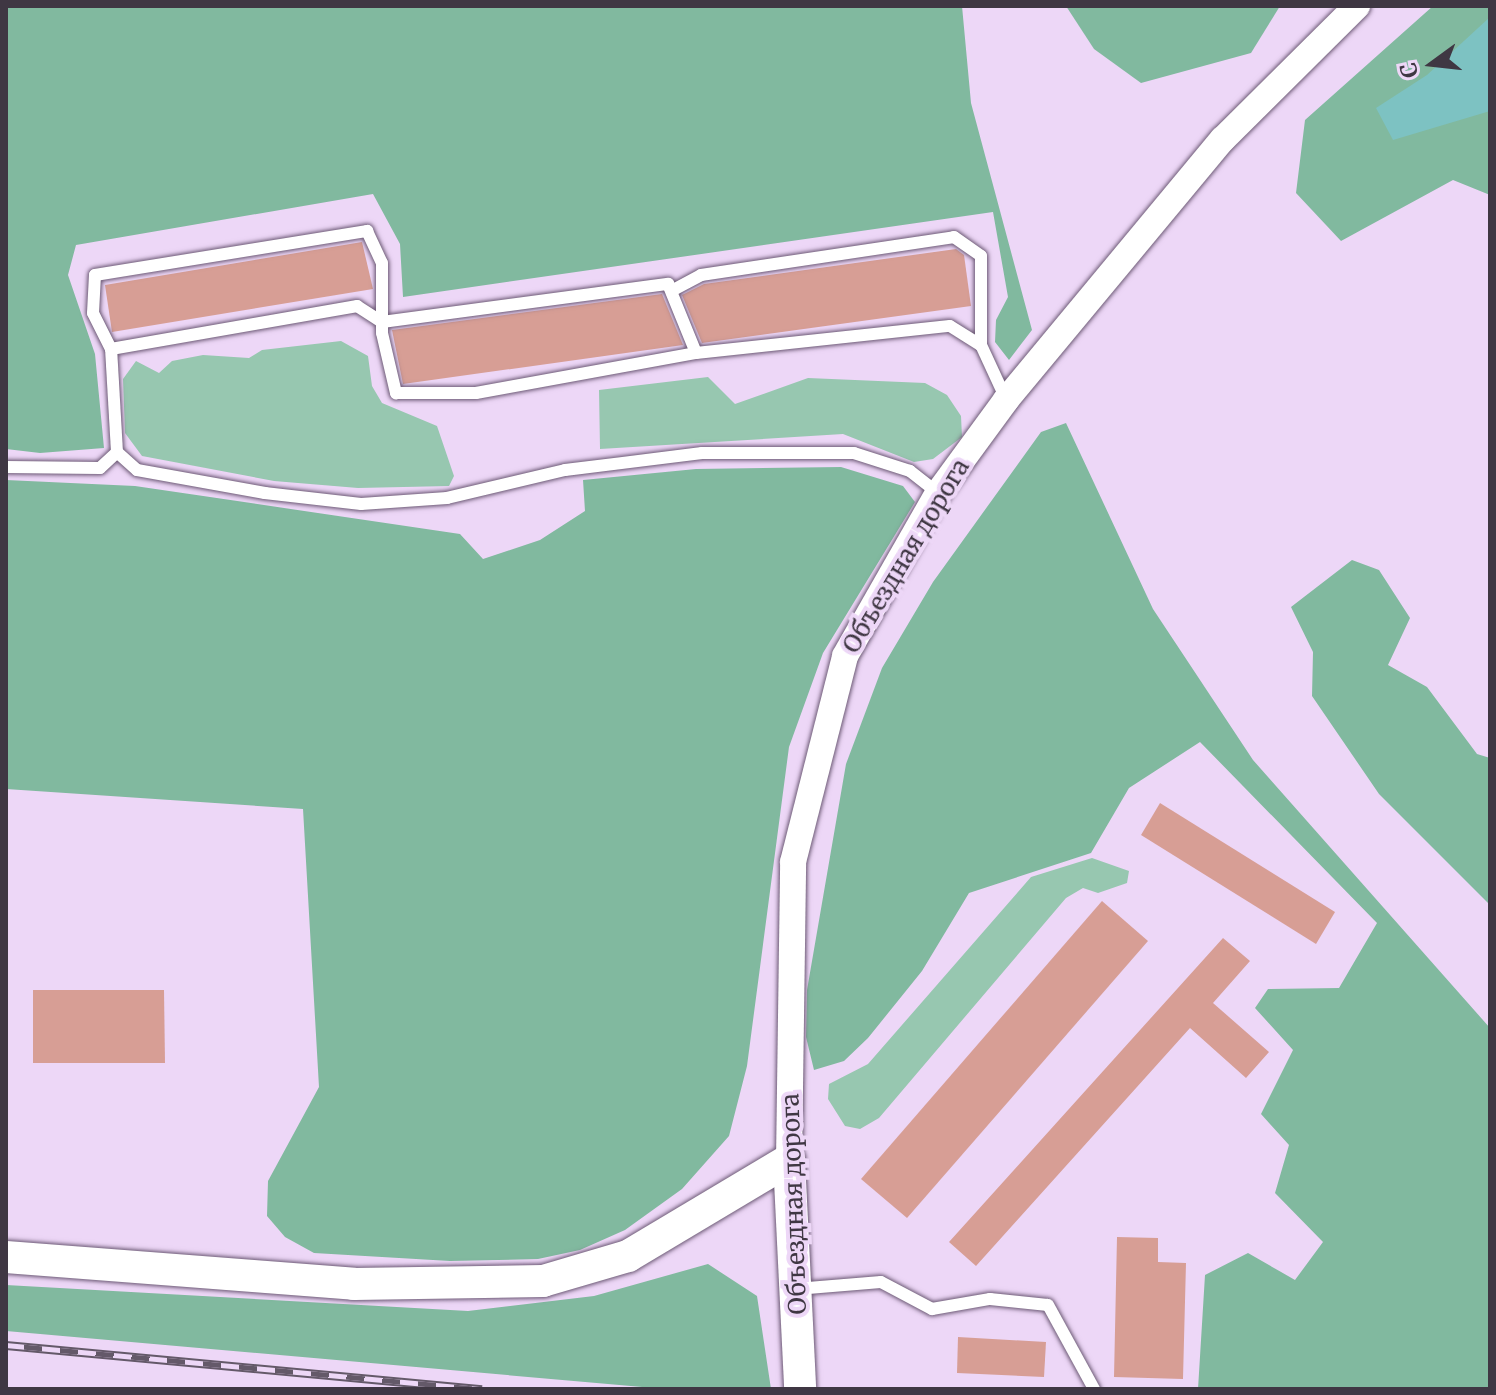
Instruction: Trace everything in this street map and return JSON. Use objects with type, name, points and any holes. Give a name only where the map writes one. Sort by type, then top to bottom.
[{"type":"street","name":"Объездная дорога","points":[[800,1389],[789,1160],[793,862],[845,656],[938,493],[1006,400],[1223,139],[1357,6]]},
{"type":"street","points":[[6,1257],[354,1284],[543,1281],[628,1256],[789,1160]]},
{"type":"lane","points":[[938,493],[910,471],[854,453],[702,453],[565,470],[447,498],[361,504],[137,470],[117,452],[111,349],[93,313],[95,275],[367,231],[385,279],[382,322],[389,383],[409,398],[586,376],[696,353],[950,326],[981,345]]},
{"type":"lane","points":[[675,289],[701,275],[954,237],[981,256],[981,345],[1006,400]]},
{"type":"lane","points":[[111,349],[357,306],[382,322],[559,294],[668,284],[675,289],[696,353]]},
{"type":"lane","points":[[6,467],[100,468],[117,452]]},
{"type":"lane","points":[[796,1289],[881,1282],[932,1309],[990,1299],[1048,1305],[1094,1389]]},
{"type":"shaded area","points":[[6,6],[962,6],[971,103],[1032,330],[1009,360],[995,342],[996,320],[1008,297],[993,212],[403,297],[400,244],[373,194],[76,245],[68,275],[95,354],[104,448],[40,453],[6,449]]},
{"type":"shaded area","points":[[1066,6],[1280,6],[1251,53],[1141,83],[1094,49]]},
{"type":"shaded area","points":[[1433,6],[1490,6],[1490,195],[1453,180],[1341,241],[1296,193],[1305,120]]},
{"type":"shaded area","points":[[1490,17],[1490,111],[1393,140],[1376,108],[1427,75]]},
{"type":"shaded area","points":[[341,341],[368,356],[372,386],[382,403],[437,426],[454,476],[449,486],[358,488],[274,481],[142,456],[125,433],[123,379],[136,361],[159,373],[172,361],[203,355],[249,358],[262,350]]},
{"type":"shaded area","points":[[708,377],[735,404],[808,378],[925,383],[947,395],[961,416],[962,437],[933,459],[914,462],[843,434],[600,449],[599,390]]},
{"type":"shaded area","points":[[1066,423],[1153,609],[1253,760],[1490,1028],[1490,1389],[1198,1389],[1205,1275],[1248,1253],[1295,1280],[1323,1242],[1275,1193],[1289,1145],[1261,1114],[1293,1050],[1255,1008],[1268,989],[1339,988],[1377,923],[1200,742],[1129,788],[1091,853],[969,893],[922,971],[868,1038],[844,1061],[814,1070],[806,1037],[807,990],[846,764],[882,668],[933,582],[1041,432]]},
{"type":"shaded area","points":[[841,467],[903,486],[915,502],[823,653],[789,747],[747,1066],[729,1136],[682,1189],[625,1230],[580,1250],[538,1259],[450,1261],[314,1253],[285,1237],[267,1216],[268,1181],[319,1087],[303,809],[6,789],[6,480],[135,486],[460,534],[483,559],[540,540],[585,511],[583,480],[696,469]]},
{"type":"shaded area","points":[[1352,560],[1379,570],[1410,618],[1388,665],[1427,687],[1477,754],[1490,758],[1490,905],[1379,794],[1312,696],[1313,652],[1291,607]]},
{"type":"shaded area","points":[[1092,858],[1129,871],[1127,883],[1098,893],[1083,888],[1066,898],[879,1118],[860,1129],[845,1126],[828,1099],[829,1084],[868,1064],[1031,877]]},
{"type":"shaded area","points":[[708,1264],[757,1296],[771,1389],[665,1389],[6,1331],[6,1285],[468,1311],[594,1296]]},
{"type":"building","points":[[362,242],[373,289],[112,332],[105,285]]},
{"type":"building","points":[[956,249],[964,255],[971,306],[702,343],[682,295],[704,284]]},
{"type":"building","points":[[662,294],[683,345],[403,384],[392,330]]},
{"type":"building","points":[[1160,803],[1335,912],[1316,944],[1141,835]]},
{"type":"building","points":[[1102,901],[1148,941],[907,1218],[861,1179]]},
{"type":"building","points":[[1223,938],[1250,961],[1213,1003],[1269,1052],[1246,1078],[1190,1028],[976,1266],[949,1242]]},
{"type":"building","points":[[33,990],[164,990],[165,1063],[33,1063]]},
{"type":"building","points":[[1117,1237],[1158,1238],[1158,1262],[1186,1263],[1183,1379],[1114,1377]]},
{"type":"building","points":[[958,1337],[1046,1342],[1044,1377],[957,1373]]},
{"type":"railway","points":[[6,1345],[482,1389]]}]
